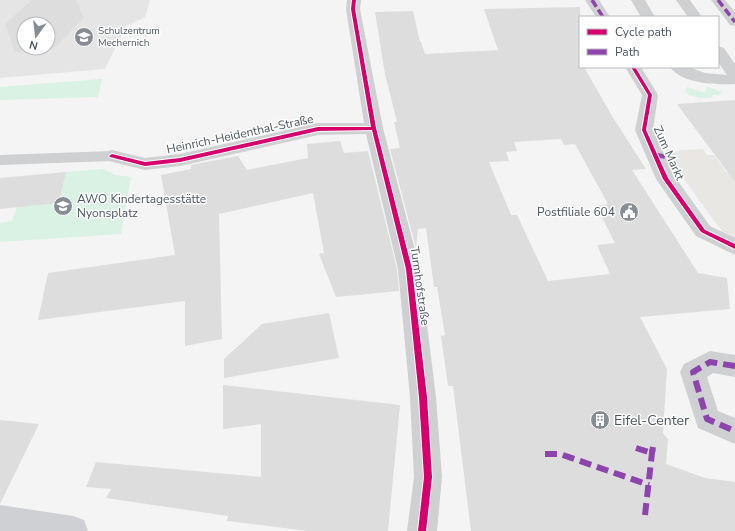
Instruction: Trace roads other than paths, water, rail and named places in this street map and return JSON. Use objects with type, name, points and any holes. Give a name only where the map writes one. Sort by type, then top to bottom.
[{"type":"street","name":"Turmhofstraße","points":[[354,0],[354,9],[374,128],[409,269],[423,397],[428,477],[422,531]]},
{"type":"street","points":[[592,0],[602,16]]},
{"type":"street","points":[[638,0],[647,16]]},
{"type":"street","points":[[683,0],[694,16]]},
{"type":"street","points":[[718,0],[735,22]]},
{"type":"street","points":[[719,52],[735,75]]},
{"type":"street","name":"Zum Markt","points":[[634,68],[650,95],[644,130],[666,179],[704,231],[735,247]]},
{"type":"street","points":[[680,68],[709,79],[735,79]]},
{"type":"street","name":"Heinrich-Heidenthal-Straße","points":[[112,156],[145,164],[180,160],[318,128],[374,128]]},
{"type":"street","points":[[735,366],[710,362],[693,372],[707,418],[735,431]]},
{"type":"street","points":[[0,520],[73,531]]},
{"type":"lane","points":[[0,160],[112,156]]},
{"type":"place","name":"Schulzentrum Mechernich","points":[[84,37]]},
{"type":"place","name":"AWO Kindertagesstätte Nyonsplatz","points":[[63,206]]},
{"type":"place","name":"Postfiliale 604","points":[[629,212]]},
{"type":"place","name":"Eifel-Center","points":[[600,420]]}]
